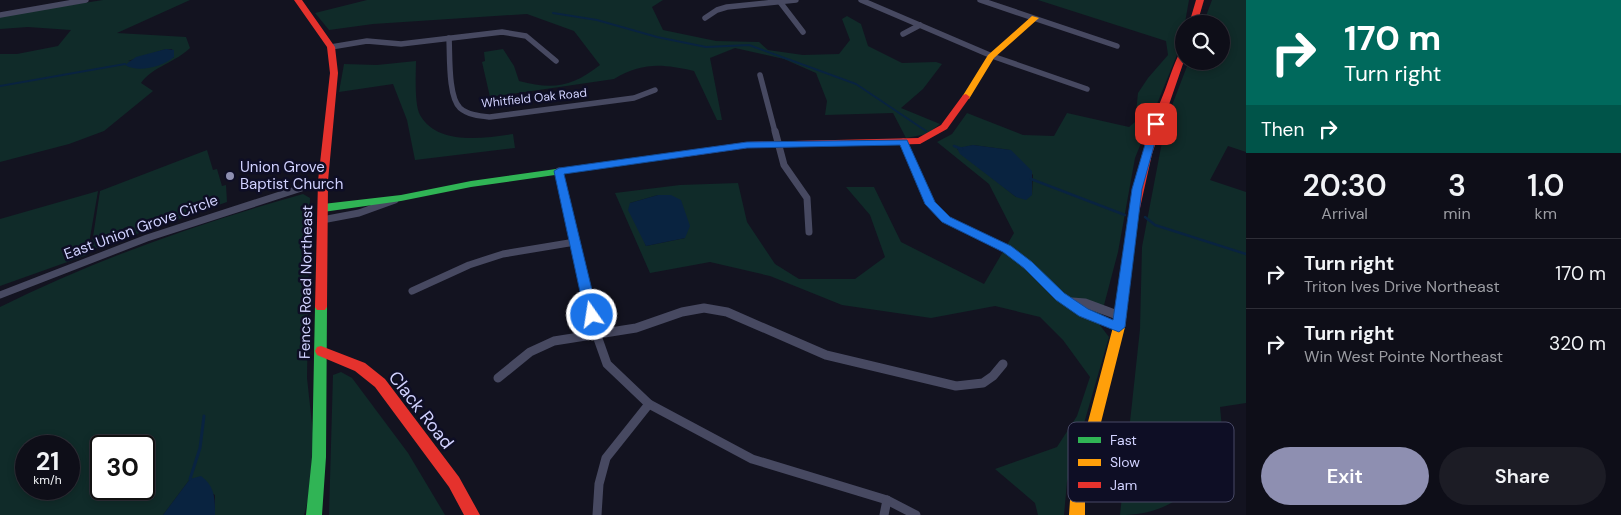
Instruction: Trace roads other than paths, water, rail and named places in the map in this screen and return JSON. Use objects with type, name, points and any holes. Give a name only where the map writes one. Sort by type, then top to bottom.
[{"type":"street","points":[[0,15],[86,0]]},
{"type":"street","name":"Fence Road Northeast","points":[[298,0],[331,48],[334,73],[322,181],[319,457],[314,515]]},
{"type":"street","points":[[705,18],[717,10],[727,7],[796,0]]},
{"type":"street","points":[[861,0],[992,56],[1087,89]]},
{"type":"street","points":[[980,0],[1117,46]]},
{"type":"street","points":[[1196,15],[1200,0]]},
{"type":"street","points":[[780,2],[803,32]]},
{"type":"street","points":[[323,208],[401,198],[470,184],[747,145],[904,142],[932,137],[945,128],[992,56],[1035,18]]},
{"type":"street","points":[[903,34],[920,25]]},
{"type":"street","points":[[331,48],[367,41],[401,44],[502,32],[526,36],[556,61]]},
{"type":"street","name":"Whitfield Oak Road","points":[[449,38],[453,100],[457,107],[467,114],[490,116],[596,103],[634,98],[655,90]]},
{"type":"street","points":[[1094,422],[1120,322],[1137,189],[1156,124],[1177,70]]},
{"type":"street","points":[[760,75],[784,165],[807,198],[808,232]]},
{"type":"street","points":[[904,142],[931,204],[946,219],[1007,249],[1028,265],[1060,296],[1072,302],[1083,313],[1120,322]]},
{"type":"street","points":[[559,171],[596,334],[607,364],[649,404],[752,459],[887,500],[916,515]]},
{"type":"street","name":"East Union Grove Circle","points":[[0,295],[147,238],[322,181]]},
{"type":"street","points":[[322,220],[359,213],[401,198]]},
{"type":"street","points":[[412,291],[470,265],[503,254],[575,242]]},
{"type":"street","points":[[498,378],[530,352],[554,341],[636,328],[682,312],[704,308],[727,312],[826,355],[956,386],[978,386],[994,377],[1003,364]]},
{"type":"street","name":"Clack Road","points":[[321,351],[360,367],[380,383],[454,482],[472,515]]},
{"type":"street","points":[[597,515],[599,484],[606,458],[649,404]]},
{"type":"street","points":[[884,515],[887,500]]},
{"type":"street","points":[[1077,502],[1077,515]]},
{"type":"water","points":[[166,49],[174,50],[174,57],[163,64],[143,69],[136,69],[125,65],[136,57]]},
{"type":"water","points":[[973,145],[1011,150],[1032,171],[1032,195],[1026,200],[1016,197],[960,154],[957,148]]},
{"type":"water","points":[[658,195],[671,195],[681,200],[690,226],[685,238],[646,246],[628,210],[630,203]]},
{"type":"water","points":[[201,476],[212,489],[215,515],[163,515],[190,479]]},
{"type":"waterway","points":[[553,13],[597,20],[657,37],[706,47],[749,45],[856,84],[926,131]]},
{"type":"waterway","points":[[0,86],[125,64]]},
{"type":"waterway","points":[[954,146],[962,149]]},
{"type":"waterway","points":[[1031,179],[1125,215]]},
{"type":"waterway","points":[[1145,217],[1155,225],[1246,254]]},
{"type":"waterway","points":[[190,479],[200,448],[204,416]]},
{"type":"place","name":"Union Grove Baptist Church","points":[[230,176]]}]
